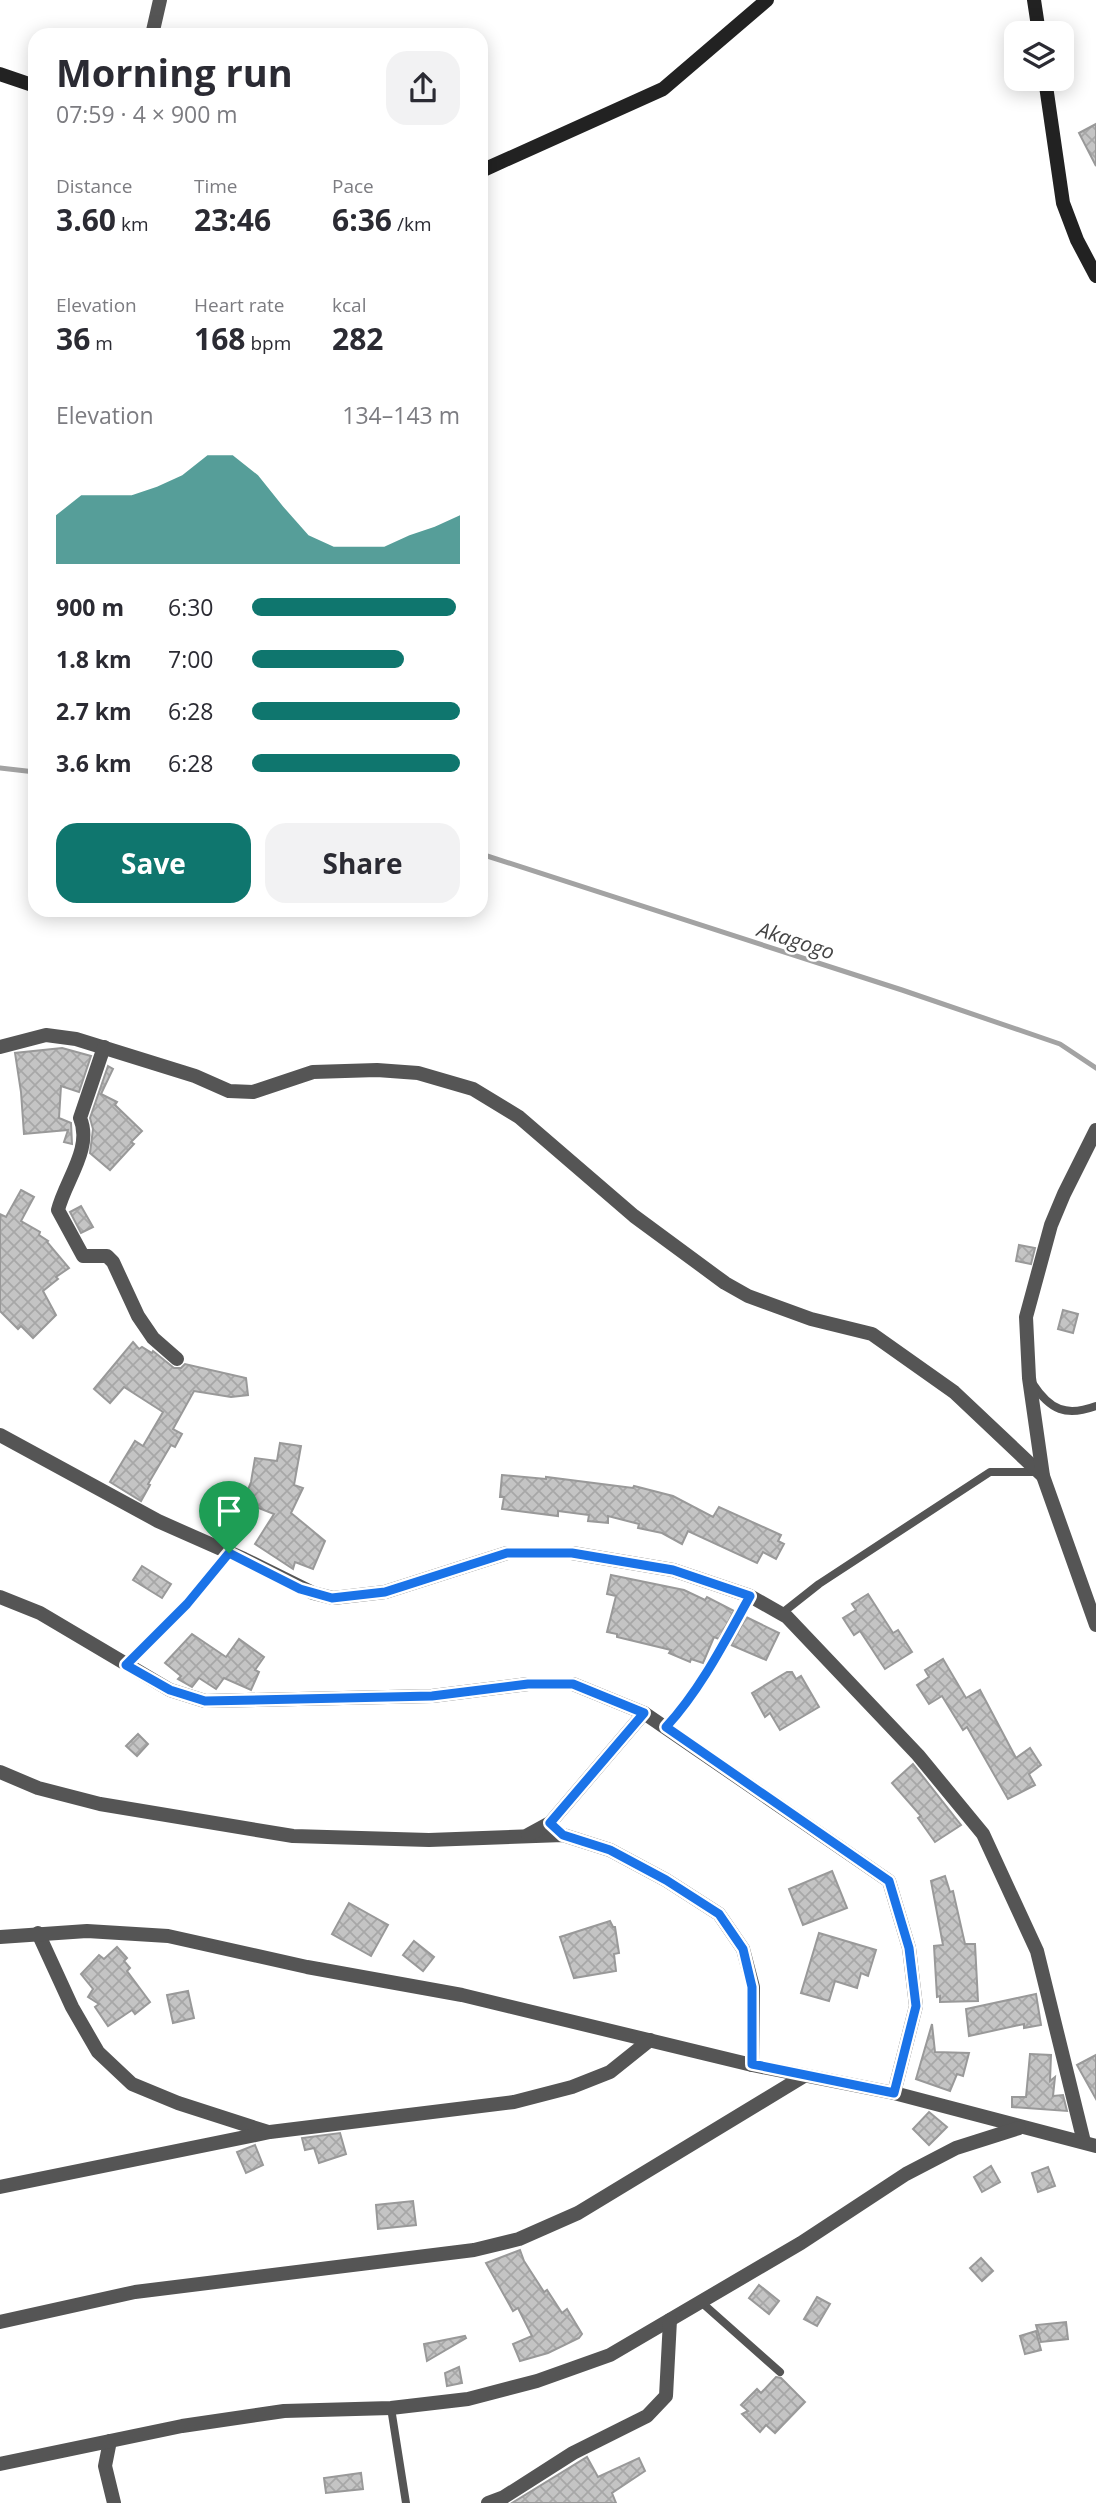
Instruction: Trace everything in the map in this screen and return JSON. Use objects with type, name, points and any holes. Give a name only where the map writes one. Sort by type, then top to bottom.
[{"type":"main road","points":[[488,168],[663,89],[767,0]]},
{"type":"main road","points":[[1034,0],[1037,21]]},
{"type":"main road","points":[[0,74],[28,84]]},
{"type":"main road","points":[[1047,91],[1063,203],[1077,240],[1096,276]]},
{"type":"street","points":[[154,28],[160,0]]},
{"type":"street","points":[[0,1047],[46,1035],[76,1039],[195,1076],[229,1091],[253,1092],[313,1073],[377,1070],[418,1073],[473,1089],[519,1118],[634,1216],[725,1283],[748,1296],[811,1319],[872,1334],[954,1392],[1041,1474]]},
{"type":"street","points":[[104,1047],[80,1118],[84,1136],[77,1163],[58,1210],[83,1256],[107,1256],[113,1262],[138,1316],[153,1338],[177,1359]]},
{"type":"street","points":[[1096,1130],[1064,1194],[1040,1262],[1026,1317],[1029,1378],[1041,1474],[1096,1625]]},
{"type":"street","points":[[0,1435],[158,1521],[300,1589],[332,1598],[385,1592],[507,1553],[572,1553],[673,1570],[750,1596],[787,1617],[919,1755],[983,1834],[1037,1951],[1090,2144],[1020,2128],[894,2093],[804,2076],[462,1996],[307,1967],[168,1936],[87,1931],[0,1937]]},
{"type":"street","points":[[1,1601],[40,1613],[170,1690],[205,1701],[432,1696],[528,1684],[573,1684],[644,1713],[889,1881],[909,1948],[916,2006],[894,2093]]},
{"type":"street","points":[[526,1836],[550,1823],[644,1713]]},
{"type":"street","points":[[0,1772],[38,1788],[100,1804],[293,1836],[429,1840],[563,1835],[610,1850],[666,1880],[719,1914],[743,1949],[752,1987],[752,2064]]},
{"type":"street","points":[[550,1823],[563,1835]]},
{"type":"street","points":[[38,1933],[72,2007],[98,2052],[132,2084],[178,2103],[270,2132]]},
{"type":"street","points":[[0,2188],[270,2132],[514,2102],[572,2087],[610,2072],[650,2040]]},
{"type":"street","points":[[0,2322],[135,2292],[474,2250],[519,2239],[578,2213],[804,2076]]},
{"type":"street","points":[[0,2464],[182,2426],[284,2411],[391,2408],[468,2399],[537,2381],[610,2355],[802,2243],[906,2174],[956,2148],[1020,2128]]},
{"type":"street","points":[[488,2503],[504,2497],[573,2453],[647,2416],[666,2396],[670,2320]]},
{"type":"street","points":[[110,2441],[105,2466],[114,2503]]},
{"type":"lane","points":[[1029,1378],[1042,1398],[1060,1409],[1077,1413],[1096,1406]]},
{"type":"lane","points":[[781,1614],[819,1584],[990,1472],[1041,1474]]},
{"type":"lane","points":[[126,1665],[187,1604],[229,1553]]},
{"type":"lane","points":[[666,1727],[681,1711],[712,1665],[750,1596]]},
{"type":"lane","points":[[701,2302],[780,2372]]},
{"type":"lane","points":[[391,2408],[407,2503]]},
{"type":"building","points":[[1096,124],[1096,166],[1079,133]]},
{"type":"building","points":[[62,1048],[91,1056],[79,1092],[61,1086],[59,1118],[71,1123],[72,1144],[64,1142],[68,1130],[24,1134],[15,1053]]},
{"type":"building","points":[[108,1066],[113,1069],[101,1094],[117,1102],[115,1105],[142,1131],[110,1170],[90,1153],[93,1129],[90,1118]]},
{"type":"building","points":[[21,1190],[34,1197],[21,1221],[40,1232],[39,1235],[48,1241],[69,1268],[43,1291],[56,1315],[33,1338],[21,1326],[18,1329],[0,1311],[0,1214],[6,1217]]},
{"type":"building","points":[[81,1206],[93,1227],[81,1233],[70,1212]]},
{"type":"building","points":[[1019,1245],[1035,1248],[1031,1264],[1016,1261]]},
{"type":"building","points":[[1063,1310],[1078,1314],[1073,1333],[1058,1329]]},
{"type":"building","points":[[133,1342],[139,1349],[142,1347],[152,1353],[153,1351],[174,1368],[181,1368],[185,1364],[246,1378],[248,1395],[231,1397],[194,1391],[173,1429],[182,1434],[175,1447],[171,1445],[141,1501],[110,1482],[135,1441],[143,1446],[163,1412],[124,1387],[110,1403],[94,1389]]},
{"type":"building","points":[[280,1443],[301,1446],[294,1485],[303,1488],[291,1513],[325,1541],[313,1569],[295,1562],[293,1569],[255,1544],[274,1514],[243,1502],[251,1482],[255,1458],[277,1461]]},
{"type":"building","points":[[502,1475],[634,1486],[673,1496],[713,1517],[719,1507],[781,1535],[778,1541],[784,1544],[776,1559],[763,1552],[757,1563],[688,1531],[682,1544],[662,1533],[638,1528],[639,1524],[608,1516],[608,1523],[588,1521],[589,1515],[558,1511],[558,1516],[502,1509]]},
{"type":"building","points":[[142,1566],[171,1584],[162,1598],[133,1580]]},
{"type":"building","points":[[611,1575],[684,1590],[705,1600],[707,1597],[734,1611],[719,1639],[714,1637],[703,1663],[691,1659],[690,1662],[669,1653],[671,1650],[617,1637],[617,1634],[607,1632],[616,1596],[607,1594]]},
{"type":"building","points":[[868,1594],[893,1633],[898,1630],[912,1652],[885,1669],[860,1631],[854,1635],[843,1618],[856,1610],[852,1604]]},
{"type":"building","points":[[746,1617],[779,1633],[766,1660],[731,1645]]},
{"type":"building","points":[[192,1634],[226,1657],[239,1639],[264,1657],[255,1670],[259,1672],[251,1690],[224,1678],[216,1689],[199,1678],[192,1687],[178,1679],[181,1676],[165,1663]]},
{"type":"building","points":[[943,1659],[966,1698],[980,1690],[1016,1758],[1030,1748],[1041,1765],[1029,1774],[1035,1785],[1008,1799],[967,1727],[963,1730],[942,1696],[929,1704],[917,1685],[929,1677],[925,1670]]},
{"type":"building","points":[[787,1672],[792,1672],[796,1679],[801,1676],[819,1707],[780,1730],[770,1713],[765,1717],[752,1693]]},
{"type":"building","points":[[138,1734],[148,1744],[137,1756],[126,1746]]},
{"type":"building","points":[[913,1764],[961,1825],[935,1842],[918,1818],[921,1816],[892,1783]]},
{"type":"building","points":[[832,1871],[847,1908],[803,1925],[789,1889]]},
{"type":"building","points":[[945,1876],[950,1892],[953,1891],[965,1944],[975,1944],[978,2001],[940,2002],[940,1996],[937,1997],[934,1946],[943,1945],[931,1881]]},
{"type":"building","points":[[349,1903],[388,1925],[371,1956],[332,1934]]},
{"type":"building","points":[[610,1921],[615,1927],[619,1953],[614,1954],[616,1971],[574,1978],[560,1937]]},
{"type":"building","points":[[819,1933],[876,1950],[868,1976],[861,1973],[857,1988],[835,1981],[829,2001],[801,1993]]},
{"type":"building","points":[[414,1941],[434,1957],[423,1971],[403,1955]]},
{"type":"building","points":[[117,1947],[127,1958],[124,1961],[130,1968],[127,1971],[150,2002],[135,2014],[132,2010],[108,2026],[95,2007],[99,2004],[88,1997],[93,1989],[81,1974],[99,1955],[104,1959]]},
{"type":"building","points":[[188,1991],[194,2018],[173,2023],[167,1995]]},
{"type":"building","points":[[1036,1994],[1041,2025],[1024,2028],[1024,2024],[969,2036],[966,2009]]},
{"type":"building","points":[[932,2024],[935,2052],[969,2053],[963,2076],[957,2074],[950,2091],[916,2079]]},
{"type":"building","points":[[1030,2054],[1051,2055],[1050,2081],[1055,2077],[1053,2096],[1063,2095],[1067,2111],[1012,2107],[1012,2097],[1026,2097]]},
{"type":"building","points":[[1096,2055],[1096,2099],[1077,2065]]},
{"type":"building","points":[[929,2112],[947,2127],[929,2145],[913,2129]]},
{"type":"building","points":[[340,2133],[346,2154],[319,2163],[314,2148],[305,2150],[302,2138]]},
{"type":"building","points":[[255,2145],[263,2165],[246,2173],[237,2152]]},
{"type":"building","points":[[991,2166],[1000,2182],[982,2192],[974,2177]]},
{"type":"building","points":[[1048,2167],[1055,2186],[1038,2192],[1032,2173]]},
{"type":"building","points":[[413,2201],[416,2225],[378,2229],[376,2205]]},
{"type":"building","points":[[520,2250],[544,2292],[547,2290],[562,2313],[567,2309],[582,2334],[548,2353],[520,2361],[513,2344],[532,2336],[518,2308],[513,2311],[486,2263]]},
{"type":"building","points":[[981,2258],[993,2271],[982,2281],[970,2268]]},
{"type":"building","points":[[759,2285],[779,2301],[769,2314],[749,2298]]},
{"type":"building","points":[[817,2297],[830,2304],[817,2326],[804,2319]]},
{"type":"building","points":[[1066,2322],[1068,2339],[1041,2342],[1036,2325]]},
{"type":"building","points":[[1036,2331],[1041,2350],[1025,2354],[1020,2336]]},
{"type":"building","points":[[465,2336],[466,2338],[427,2361],[424,2344]]},
{"type":"building","points":[[459,2367],[462,2383],[447,2386],[445,2373]]},
{"type":"building","points":[[776,2377],[781,2378],[805,2402],[775,2433],[766,2425],[760,2432],[742,2414],[748,2411],[741,2405],[757,2389],[761,2393]]},
{"type":"building","points":[[587,2457],[598,2477],[639,2458],[645,2471],[612,2493],[616,2503],[512,2503]]},
{"type":"building","points":[[361,2473],[363,2489],[326,2493],[324,2478]]},
{"type":"waterway","name":"Akagogo","points":[[0,768],[28,771]]},
{"type":"waterway","name":"Akagogo","points":[[488,856],[1060,1044],[1096,1068]]},
{"type":"route","points":[[229,1553],[300,1589],[332,1598],[385,1592],[507,1553],[572,1553],[673,1570],[750,1596],[712,1665],[681,1711],[666,1727],[889,1881],[909,1948],[916,2006],[894,2093],[752,2064],[752,1987],[743,1949],[719,1914],[666,1880],[610,1850],[563,1835],[550,1823],[644,1713],[573,1684],[528,1684],[432,1696],[205,1701],[170,1690],[126,1665],[187,1604],[229,1553]]}]
